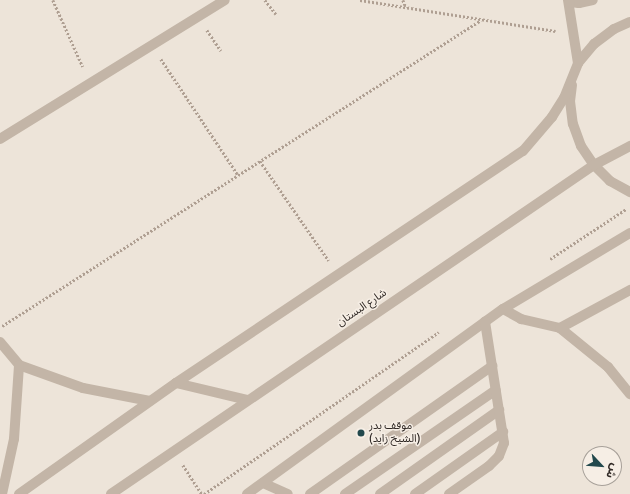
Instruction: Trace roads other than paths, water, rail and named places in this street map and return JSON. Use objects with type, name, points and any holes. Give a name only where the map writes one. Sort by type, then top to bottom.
[{"type":"street","points":[[0,139],[225,0]]},
{"type":"street","points":[[578,63],[568,1],[579,3],[593,0]]},
{"type":"street","points":[[19,494],[150,401],[522,151],[552,117],[573,78],[578,63],[594,44],[614,29],[630,22]]},
{"type":"street","points":[[573,78],[570,100],[573,124],[581,146],[594,165],[610,181],[630,192]]},
{"type":"street","name":"شارع البستان","points":[[110,494],[594,165],[630,146]]},
{"type":"street","points":[[247,494],[502,309],[630,233]]},
{"type":"street","points":[[560,328],[630,290]]},
{"type":"street","points":[[502,309],[521,318],[560,328],[608,367],[630,394]]},
{"type":"street","points":[[449,494],[499,456],[504,443],[485,321]]},
{"type":"street","points":[[0,342],[19,365],[83,388],[150,401]]},
{"type":"street","points":[[2,494],[14,439],[19,365]]},
{"type":"street","points":[[310,494],[492,366]]},
{"type":"street","points":[[176,384],[248,400]]},
{"type":"street","points":[[345,494],[496,390]]},
{"type":"street","points":[[380,494],[499,410]]},
{"type":"street","points":[[415,494],[503,432]]},
{"type":"street","points":[[263,483],[288,494]]},
{"type":"place","name":"موقف بدر (الشيخ زايد)","points":[[361,433]]}]
